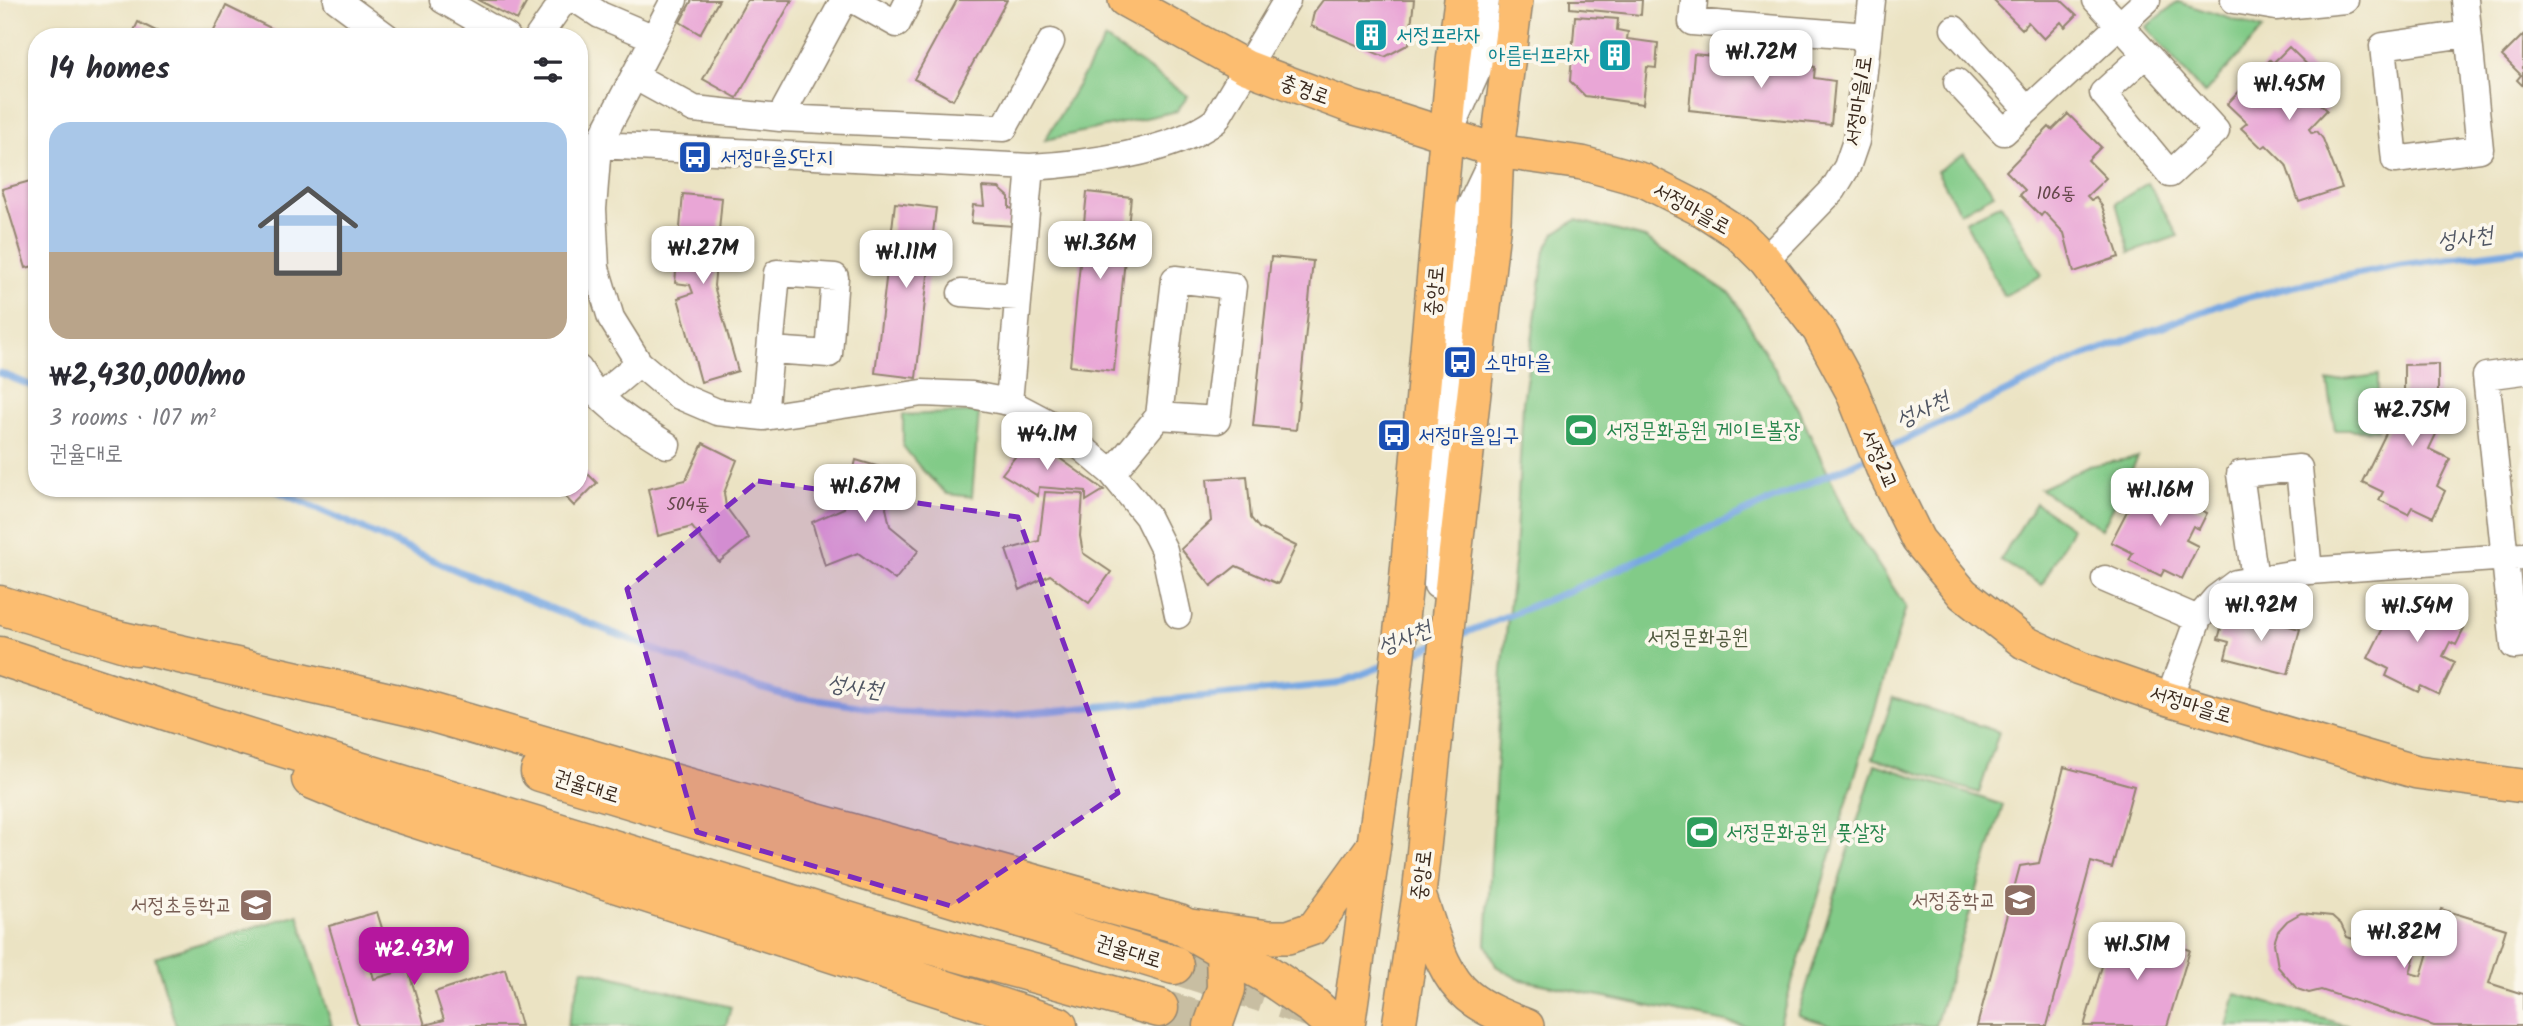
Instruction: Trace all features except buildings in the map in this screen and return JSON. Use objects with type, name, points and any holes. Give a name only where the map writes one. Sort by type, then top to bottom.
[{"type":"highway","name":"권율대로","points":[[0,605],[1174,965]]},
{"type":"highway","points":[[109,638],[416,708],[683,786],[1179,924],[1225,948],[1313,1006],[1335,1026]]},
{"type":"highway","points":[[0,656],[209,725],[880,931],[1159,1008]]},
{"type":"highway","points":[[83,683],[376,806],[1058,1026]]},
{"type":"highway","points":[[1213,1026],[1226,989],[1225,948]]},
{"type":"main road","name":"충경로","points":[[1125,0],[1246,67],[1354,108],[1397,118],[1497,151]]},
{"type":"main road","name":"중앙로","points":[[1375,845],[1406,583],[1461,0]]},
{"type":"main road","points":[[1497,151],[1516,0]]},
{"type":"main road","name":"중앙로","points":[[1399,1026],[1419,895],[1435,731],[1446,566],[1494,222],[1497,151]]},
{"type":"main road","name":"서정마을로","points":[[1497,151],[1582,163],[1643,180],[1704,211],[1738,233],[1765,260],[1819,330],[1852,391]]},
{"type":"main road","name":"서정2교","points":[[1852,391],[1882,467],[1911,525]]},
{"type":"main road","name":"서정마을로","points":[[1911,525],[1918,540],[1963,594],[2024,642],[2079,668],[2169,699],[2417,772],[2523,786]]},
{"type":"main road","points":[[1179,924],[1269,937],[1301,934],[1314,928],[1375,845]]},
{"type":"main road","points":[[1348,1026],[1375,845]]},
{"type":"main road","points":[[1419,895],[1445,964],[1459,988],[1485,1008],[1527,1026]]},
{"type":"street","points":[[337,0],[375,28]]},
{"type":"street","points":[[443,0],[491,28]]},
{"type":"street","points":[[544,28],[564,0]]},
{"type":"street","points":[[577,0],[600,15],[654,38]]},
{"type":"street","points":[[674,0],[634,76],[588,143],[596,268],[611,318],[639,363],[677,395],[717,412],[764,417],[922,393],[972,395],[1009,402],[1060,429],[1112,473],[1147,516],[1164,550],[1178,615]]},
{"type":"street","points":[[780,118],[844,0]]},
{"type":"street","points":[[854,0],[897,24],[909,0]]},
{"type":"street","points":[[588,143],[1030,167],[1063,165],[1129,154],[1199,133],[1215,121],[1287,0]]},
{"type":"street","points":[[1448,136],[1479,67],[1486,0]]},
{"type":"street","name":"서정마을1로","points":[[1694,0],[1692,22],[1867,36]]},
{"type":"street","name":"서정마을1로","points":[[1765,260],[1833,190],[1847,167],[1856,141],[1872,0]]},
{"type":"street","points":[[2096,0],[2120,25],[2216,131],[2170,174],[2103,93],[2146,54]]},
{"type":"street","points":[[1957,82],[2004,132],[2147,0]]},
{"type":"street","points":[[2234,0],[2276,3],[2345,0]]},
{"type":"street","points":[[2465,0],[2480,149],[2395,160],[2383,46],[2467,34]]},
{"type":"street","points":[[1954,29],[2028,110]]},
{"type":"street","points":[[634,76],[694,109],[780,118],[1004,128],[1051,42]]},
{"type":"street","points":[[1009,402],[1030,167]]},
{"type":"street","points":[[1112,473],[1159,416],[1175,279],[1233,286],[1217,420],[1159,416]]},
{"type":"street","points":[[961,293],[1018,297]]},
{"type":"street","points":[[764,417],[771,349]]},
{"type":"street","points":[[600,396],[639,363]]},
{"type":"street","points":[[2523,371],[2486,376],[2514,556],[2514,646],[2523,645]]},
{"type":"street","points":[[588,381],[600,396],[627,419],[667,445]]},
{"type":"street","points":[[2255,579],[2240,474],[2299,468],[2309,571]]},
{"type":"street","points":[[2169,699],[2199,619],[2216,598],[2236,583],[2309,571],[2514,556]]},
{"type":"street","points":[[2105,579],[2199,619]]},
{"type":"highlighted area","points":[[758,481],[1018,517],[1118,793],[951,906],[697,832],[627,589]]},
{"type":"green space","points":[[2178,2],[2263,29],[2204,94],[2146,27]]},
{"type":"green space","points":[[1105,39],[1188,96],[1177,111],[1045,140]]},
{"type":"green space","points":[[1964,154],[1994,194],[1960,213],[1937,171]]},
{"type":"green space","points":[[2148,183],[2178,236],[2130,253],[2116,203]]},
{"type":"green space","points":[[2001,204],[2042,275],[2004,296],[1965,221]]},
{"type":"green space","name":"서정문화공원","points":[[1576,220],[1645,238],[1732,295],[1798,409],[1852,525],[1906,607],[1779,1026],[1745,1026],[1518,979],[1496,966],[1486,944],[1502,671],[1515,554],[1523,402],[1545,250],[1555,233]]},
{"type":"green space","points":[[2378,375],[2378,430],[2335,430],[2328,382]]},
{"type":"green space","points":[[979,412],[972,497],[947,494],[923,471],[903,446],[903,415]]},
{"type":"green space","points":[[2138,457],[2102,529],[2040,489],[2089,466]]},
{"type":"green space","points":[[2036,503],[2072,528],[2042,585],[2000,560]]},
{"type":"green space","points":[[1893,697],[1999,732],[1979,793],[1873,758]]},
{"type":"green space","points":[[1875,764],[2003,805],[1935,1026],[1833,1026],[1798,1015]]},
{"type":"green space","points":[[298,914],[332,1026],[176,1026],[155,957]]},
{"type":"green space","points":[[583,969],[731,1007],[726,1026],[567,1026]]},
{"type":"green space","points":[[2236,994],[2349,1026],[2227,1026]]},
{"type":"waterway","name":"성사천","points":[[1884,450],[2078,358],[2228,302],[2401,265],[2523,249]]},
{"type":"waterway","name":"성사천","points":[[0,373],[28,384]]},
{"type":"waterway","name":"성사천","points":[[1457,636],[1574,589],[1870,456]]},
{"type":"waterway","name":"성사천","points":[[291,497],[474,578],[730,679],[784,695],[898,712],[987,717],[1337,684],[1388,664]]},
{"type":"waterway","name":"성사천","points":[[1409,655],[1436,644]]},
{"type":"tunnel","points":[[1174,965],[1312,1009]]},
{"type":"tunnel","points":[[1159,1008],[1218,1026]]},
{"type":"place","name":"서정프라자","points":[[1371,35]]},
{"type":"place","name":"아름터프라자","points":[[1615,55]]},
{"type":"place","name":"서정마을5단지","points":[[695,157]]},
{"type":"place","name":"소만마을","points":[[1460,362]]},
{"type":"place","name":"서정문화공원 게이트볼장","points":[[1581,430]]},
{"type":"place","name":"서정마을입구","points":[[1394,435]]},
{"type":"place","name":"서정문화공원 풋살장","points":[[1702,832]]},
{"type":"place","name":"서정중학교","points":[[2020,900]]},
{"type":"place","name":"서정초등학교","points":[[256,905]]}]
